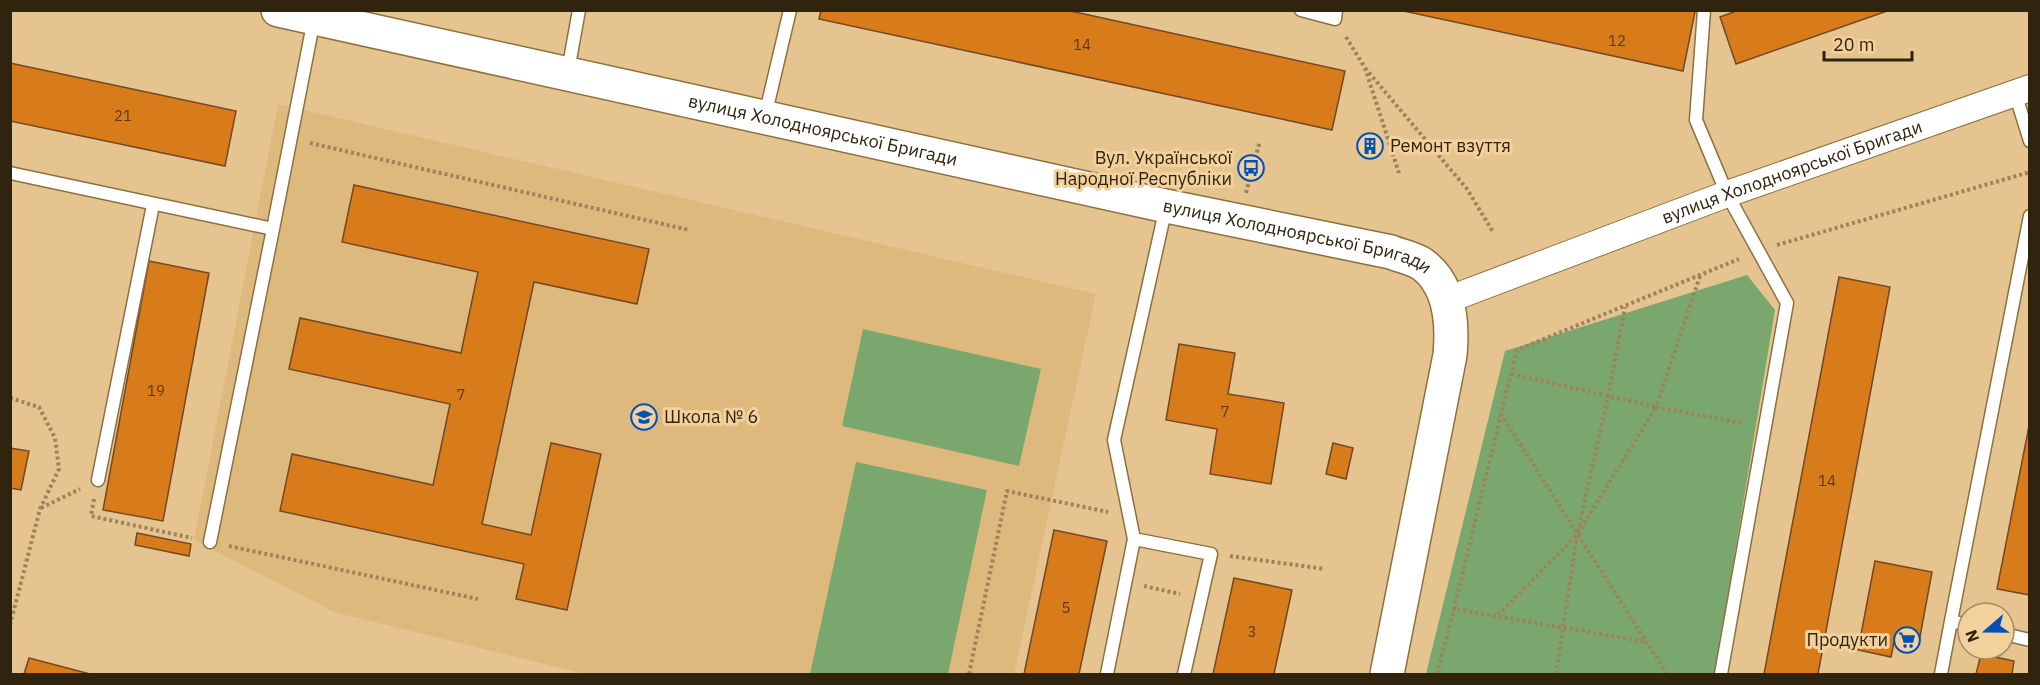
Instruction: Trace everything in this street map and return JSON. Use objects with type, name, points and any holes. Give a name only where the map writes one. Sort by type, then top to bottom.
[{"type":"street","name":"вулиця Холодноярської Бригади","points":[[278,10],[1166,206],[1390,252],[1421,263],[1437,278],[1447,300],[1727,194],[2022,91]]},
{"type":"street","points":[[1387,675],[1450,355],[1452,330],[1447,300]]},
{"type":"lane","points":[[567,75],[579,10]]},
{"type":"lane","points":[[765,116],[790,10]]},
{"type":"lane","points":[[1301,10],[1336,15]]},
{"type":"lane","points":[[1704,10],[1696,120],[1727,194],[1787,303],[1721,675]]},
{"type":"lane","points":[[210,542],[314,18]]},
{"type":"lane","points":[[2022,91],[2030,141]]},
{"type":"lane","points":[[10,173],[273,229]]},
{"type":"lane","points":[[98,480],[153,205]]},
{"type":"lane","points":[[1107,675],[1134,539],[1114,440],[1166,206]]},
{"type":"lane","points":[[1941,675],[2030,216]]},
{"type":"lane","points":[[1134,539],[1211,554],[1184,675]]},
{"type":"lane","points":[[1951,621],[1956,622]]},
{"type":"path","points":[[1336,15],[1365,68],[1399,172]]},
{"type":"path","points":[[1365,68],[1467,189],[1493,232]]},
{"type":"path","points":[[290,138],[689,230]]},
{"type":"path","points":[[1240,220],[1260,141]]},
{"type":"path","points":[[1437,675],[1517,350],[1759,250],[2030,172]]},
{"type":"path","points":[[1498,615],[1577,535],[1656,407],[1701,275]]},
{"type":"path","points":[[1556,675],[1577,535],[1608,397],[1625,307]]},
{"type":"path","points":[[1512,374],[1608,397],[1766,428]]},
{"type":"path","points":[[10,398],[39,407],[55,438],[60,470],[40,509],[10,625]]},
{"type":"path","points":[[1501,414],[1648,642],[1666,675]]},
{"type":"path","points":[[40,509],[98,480]]},
{"type":"path","points":[[98,480],[91,516],[478,599]]},
{"type":"path","points":[[969,675],[1007,491],[1130,517]]},
{"type":"path","points":[[1211,554],[1325,569]]},
{"type":"path","points":[[1125,582],[1201,598]]},
{"type":"path","points":[[1454,609],[1648,642]]},
{"type":"shaded area","name":"Школа № 6","points":[[278,104],[1096,294],[1014,674],[585,674],[334,612],[194,540]]},
{"type":"green space","points":[[1747,275],[1775,310],[1715,674],[1426,674],[1505,351]]},
{"type":"green space","points":[[863,329],[1041,369],[1019,466],[842,426]]},
{"type":"green space","points":[[856,462],[987,490],[948,674],[810,674]]},
{"type":"building","points":[[821,10],[1066,10],[1345,71],[1332,130],[819,19]]},
{"type":"building","points":[[1399,10],[1689,10],[1695,12],[1683,71]]},
{"type":"building","points":[[1739,10],[1890,10],[1736,64],[1720,17]]},
{"type":"building","points":[[10,63],[236,111],[225,166],[10,121]]},
{"type":"building","name":"Ремонт взуття","points":[[1363,135],[1382,141],[1378,156],[1358,150]]},
{"type":"building","points":[[354,185],[649,249],[637,304],[534,282],[482,524],[531,535],[551,443],[601,454],[567,610],[516,599],[524,564],[280,511],[292,454],[433,485],[450,404],[289,369],[300,318],[461,353],[478,272],[342,242]]},
{"type":"building","points":[[149,261],[209,273],[163,521],[103,510]]},
{"type":"building","points":[[1839,277],[1890,287],[1818,674],[1764,674]]},
{"type":"building","points":[[1179,344],[1235,353],[1228,394],[1284,403],[1271,484],[1210,474],[1217,429],[1166,420]]},
{"type":"building","points":[[2030,421],[2030,595],[1997,589]]},
{"type":"building","points":[[1333,443],[1353,448],[1346,479],[1326,474]]},
{"type":"building","points":[[10,448],[29,451],[21,490],[10,488]]},
{"type":"building","points":[[1054,530],[1107,541],[1079,674],[1024,674]]},
{"type":"building","points":[[137,533],[191,544],[189,556],[135,545]]},
{"type":"building","points":[[1875,561],[1932,572],[1919,642],[1895,637],[1891,657],[1858,650]]},
{"type":"building","points":[[1234,578],[1292,590],[1274,674],[1213,674]]},
{"type":"building","points":[[29,658],[90,674],[24,674]]},
{"type":"building","points":[[1979,661],[2014,661],[2012,674],[1976,674]]},
{"type":"place","name":"Ремонт взуття","points":[[1370,146]]},
{"type":"place","name":"Вул. Української Народної Республіки","points":[[1251,168]]},
{"type":"place","name":"Школа № 6","points":[[644,417]]},
{"type":"place","name":"Продукти","points":[[1907,640]]}]
